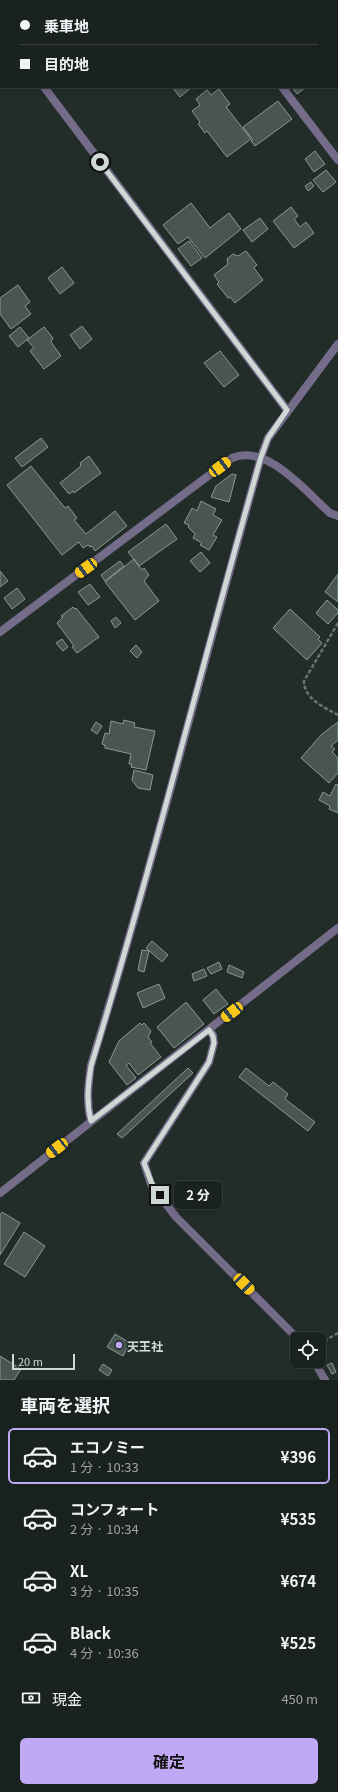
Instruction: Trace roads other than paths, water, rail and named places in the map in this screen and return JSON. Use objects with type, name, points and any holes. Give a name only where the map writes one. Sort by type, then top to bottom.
[{"type":"street","points":[[45,88],[287,410]]},
{"type":"street","points":[[283,88],[338,160]]},
{"type":"street","points":[[91,1121],[88,1108],[88,1088],[91,1066],[138,907],[208,643],[261,457],[268,438],[287,410],[338,344]]},
{"type":"street","points":[[0,632],[232,458],[240,455],[261,457],[273,462],[330,513],[338,516]]},
{"type":"street","points":[[0,1193],[338,928]]},
{"type":"street","points":[[209,1030],[213,1036],[214,1043],[209,1062],[144,1163],[152,1184],[176,1217],[291,1332]]},
{"type":"street","points":[[318,1368],[325,1380]]},
{"type":"place","name":"天王社","points":[[119,1345]]}]
